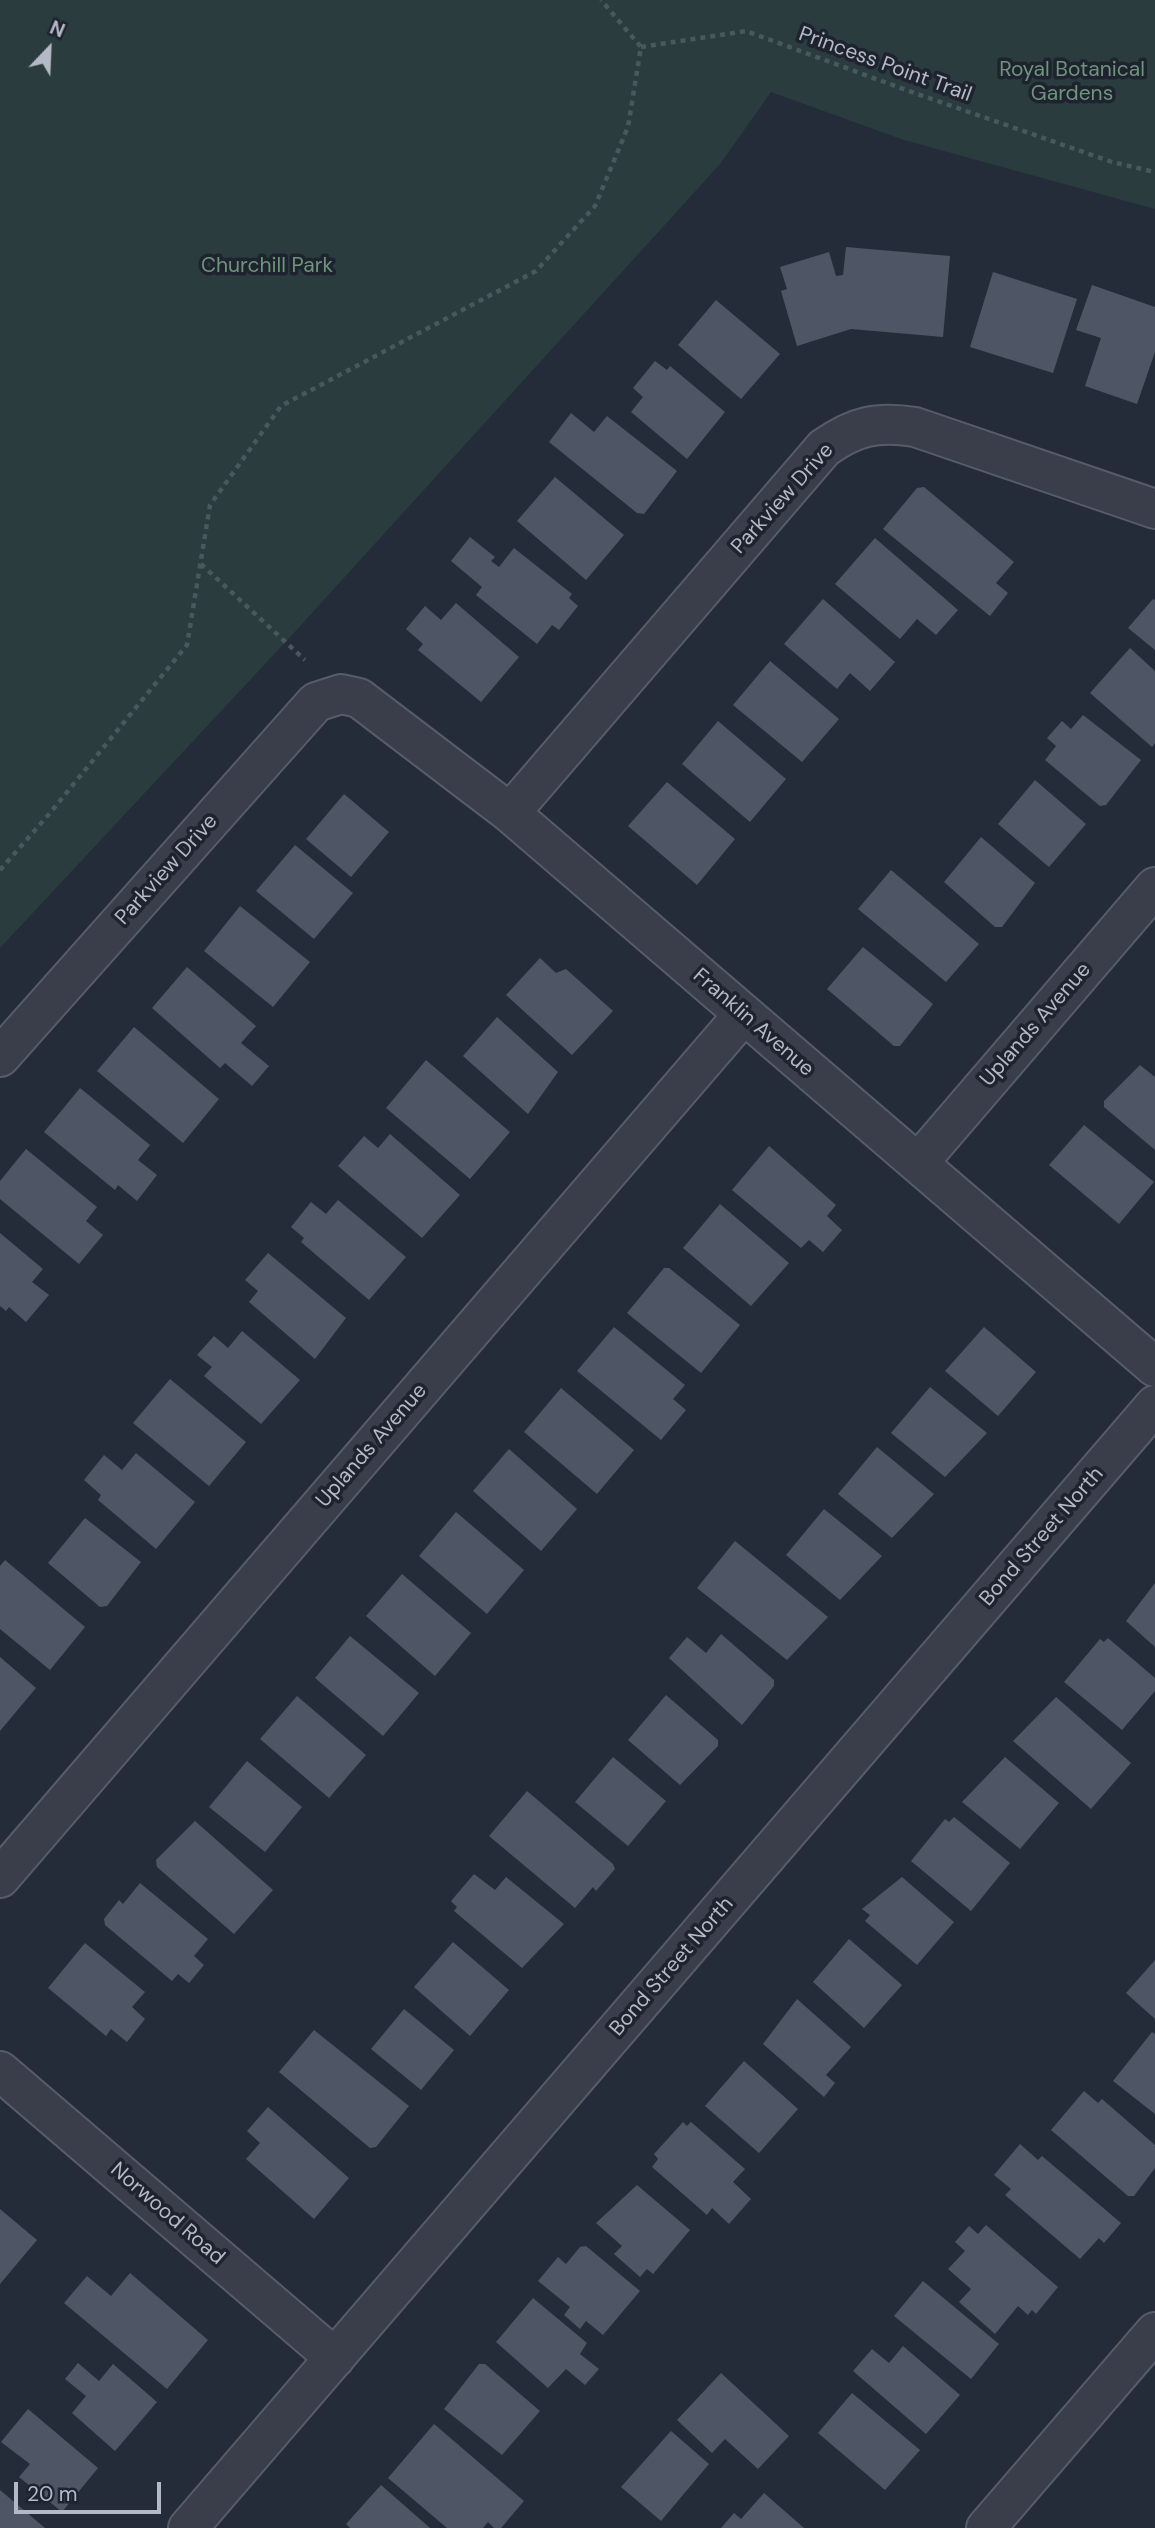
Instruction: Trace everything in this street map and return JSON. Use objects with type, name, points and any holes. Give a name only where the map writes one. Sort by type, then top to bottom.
[{"type":"street","name":"Parkview Drive","points":[[510,813],[824,448],[842,435],[866,426],[888,423],[915,427],[1155,509]]},
{"type":"street","name":"Parkview Drive","points":[[0,1057],[316,702],[341,694]]},
{"type":"street","name":"Franklin Avenue","points":[[341,694],[359,698],[510,813],[1155,1367]]},
{"type":"street","name":"Uplands Avenue","points":[[918,1163],[1155,887]]},
{"type":"street","name":"Uplands Avenue","points":[[0,1878],[744,1014]]},
{"type":"street","name":"Bond Street North","points":[[194,2526],[335,2358],[1155,1405]]},
{"type":"street","name":"Norwood Road","points":[[0,2071],[335,2358]]},
{"type":"street","points":[[986,2528],[1155,2332]]},
{"type":"path","points":[[0,870],[187,645],[210,505],[281,406],[536,271],[595,205],[628,127],[641,47],[601,0]]},
{"type":"path","name":"Princess Point Trail","points":[[641,47],[746,32],[1099,158],[1155,172]]},
{"type":"path","points":[[201,564],[341,694]]},
{"type":"green space","name":"Churchill Park","points":[[0,0],[1155,0],[1155,209],[904,140],[771,92],[720,164],[292,635],[0,948]]},
{"type":"building","points":[[846,247],[950,256],[943,337],[851,329],[797,346],[781,291],[787,289],[780,267],[829,252],[836,276],[843,275]]},
{"type":"building","points":[[993,272],[1077,299],[1053,373],[970,347]]},
{"type":"building","points":[[1092,285],[1155,307],[1155,352],[1137,404],[1085,386],[1101,338],[1076,330]]},
{"type":"building","points":[[716,300],[780,354],[741,399],[678,345]]},
{"type":"building","points":[[655,361],[667,370],[670,366],[725,412],[687,459],[631,412],[643,397],[633,388]]},
{"type":"building","points":[[571,413],[594,432],[607,416],[677,471],[644,514],[637,513],[549,442]]},
{"type":"building","points":[[555,477],[624,535],[586,580],[517,521]]},
{"type":"building","points":[[924,487],[1014,562],[996,583],[1008,593],[990,616],[883,529],[917,488]]},
{"type":"building","points":[[470,537],[495,557],[491,561],[499,567],[514,548],[572,594],[569,598],[578,606],[559,630],[552,625],[537,644],[476,595],[482,587],[451,561]]},
{"type":"building","points":[[875,538],[958,610],[936,635],[917,619],[900,639],[835,584]]},
{"type":"building","points":[[823,599],[895,662],[870,691],[850,673],[837,689],[784,644]]},
{"type":"building","points":[[1153,599],[1155,600],[1155,650],[1128,628]]},
{"type":"building","points":[[456,603],[519,657],[481,702],[418,650],[423,644],[406,629],[425,606],[441,620]]},
{"type":"building","points":[[1130,648],[1155,671],[1155,743],[1152,747],[1090,693]]},
{"type":"building","points":[[770,661],[839,719],[802,762],[733,705]]},
{"type":"building","points":[[1083,715],[1141,760],[1106,805],[1100,806],[1045,760],[1056,746],[1047,738],[1062,721],[1071,729]]},
{"type":"building","points":[[718,721],[786,779],[750,822],[682,764]]},
{"type":"building","points":[[1035,780],[1086,824],[1049,867],[998,824]]},
{"type":"building","points":[[667,782],[735,839],[697,885],[628,826]]},
{"type":"building","points":[[344,794],[389,832],[351,877],[306,839]]},
{"type":"building","points":[[981,837],[1035,883],[1002,927],[995,927],[944,882]]},
{"type":"building","points":[[295,845],[353,893],[314,939],[256,891]]},
{"type":"building","points":[[891,870],[979,944],[946,982],[858,909]]},
{"type":"building","points":[[240,906],[310,962],[273,1007],[204,951]]},
{"type":"building","points":[[863,947],[933,1004],[900,1046],[894,1046],[827,989]]},
{"type":"building","points":[[540,958],[556,973],[566,969],[613,1011],[572,1055],[506,995]]},
{"type":"building","points":[[187,967],[256,1026],[241,1043],[269,1066],[252,1086],[225,1063],[220,1068],[152,1008]]},
{"type":"building","points":[[497,1017],[558,1072],[528,1114],[463,1056]]},
{"type":"building","points":[[134,1027],[219,1099],[183,1143],[97,1071]]},
{"type":"building","points":[[426,1060],[510,1132],[470,1179],[386,1108]]},
{"type":"building","points":[[1140,1065],[1155,1077],[1155,1150],[1104,1107],[1104,1101]]},
{"type":"building","points":[[80,1088],[150,1145],[138,1160],[157,1175],[137,1201],[118,1185],[115,1190],[44,1132]]},
{"type":"building","points":[[1084,1125],[1154,1182],[1119,1224],[1049,1165]]},
{"type":"building","points":[[390,1134],[460,1195],[422,1238],[338,1166],[364,1136],[378,1148]]},
{"type":"building","points":[[769,1146],[836,1205],[827,1216],[842,1230],[823,1252],[809,1240],[801,1248],[732,1190]]},
{"type":"building","points":[[26,1149],[97,1207],[86,1221],[103,1235],[79,1264],[0,1199],[0,1181]]},
{"type":"building","points":[[338,1200],[406,1257],[369,1300],[301,1242],[304,1238],[291,1227],[311,1202],[326,1214]]},
{"type":"building","points":[[720,1204],[789,1263],[751,1306],[683,1248]]},
{"type":"building","points":[[0,1233],[43,1269],[32,1282],[49,1295],[26,1322],[9,1307],[6,1311],[0,1306]]},
{"type":"building","points":[[268,1253],[346,1318],[315,1359],[249,1302],[258,1291],[245,1280]]},
{"type":"building","points":[[664,1268],[669,1268],[740,1325],[701,1373],[627,1313]]},
{"type":"building","points":[[614,1327],[685,1385],[673,1399],[686,1410],[661,1440],[577,1371]]},
{"type":"building","points":[[984,1327],[1036,1372],[998,1416],[945,1371]]},
{"type":"building","points":[[242,1331],[300,1380],[261,1424],[204,1376],[212,1367],[197,1355],[214,1336],[228,1348]]},
{"type":"building","points":[[170,1379],[246,1442],[209,1486],[133,1423]]},
{"type":"building","points":[[930,1387],[987,1433],[945,1477],[891,1433]]},
{"type":"building","points":[[561,1388],[634,1450],[597,1494],[524,1432]]},
{"type":"building","points":[[877,1447],[934,1494],[892,1538],[838,1494]]},
{"type":"building","points":[[509,1449],[577,1509],[541,1551],[473,1491]]},
{"type":"building","points":[[136,1453],[195,1502],[156,1549],[98,1500],[101,1495],[84,1480],[104,1455],[122,1470]]},
{"type":"building","points":[[824,1509],[882,1556],[840,1600],[786,1555]]},
{"type":"building","points":[[456,1512],[524,1570],[487,1614],[419,1556]]},
{"type":"building","points":[[85,1518],[141,1562],[107,1606],[100,1607],[48,1563]]},
{"type":"building","points":[[735,1541],[828,1617],[787,1660],[697,1588]]},
{"type":"building","points":[[5,1560],[85,1627],[50,1670],[0,1629],[0,1566]]},
{"type":"building","points":[[402,1574],[471,1633],[435,1676],[366,1616]]},
{"type":"building","points":[[1155,1583],[1155,1647],[1126,1621]]},
{"type":"building","points":[[721,1634],[774,1680],[774,1686],[742,1725],[669,1658],[687,1637],[706,1653]]},
{"type":"building","points":[[350,1636],[419,1693],[383,1736],[315,1678]]},
{"type":"building","points":[[1108,1638],[1155,1678],[1155,1691],[1122,1730],[1064,1682],[1100,1639],[1104,1642]]},
{"type":"building","points":[[0,1657],[36,1688],[0,1731]]},
{"type":"building","points":[[666,1695],[718,1740],[718,1746],[680,1785],[628,1740]]},
{"type":"building","points":[[297,1696],[366,1755],[329,1798],[260,1739]]},
{"type":"building","points":[[1056,1697],[1131,1763],[1091,1809],[1013,1741]]},
{"type":"building","points":[[613,1757],[666,1801],[628,1846],[575,1802]]},
{"type":"building","points":[[1005,1757],[1059,1803],[1020,1849],[962,1802]]},
{"type":"building","points":[[247,1761],[302,1807],[265,1852],[209,1807]]},
{"type":"building","points":[[527,1791],[613,1864],[615,1869],[596,1891],[593,1887],[575,1908],[489,1836]]},
{"type":"building","points":[[954,1817],[1010,1863],[971,1911],[911,1861],[945,1819],[949,1822]]},
{"type":"building","points":[[195,1821],[273,1890],[234,1934],[157,1867],[156,1860]]},
{"type":"building","points":[[474,1874],[495,1890],[506,1877],[564,1924],[522,1968],[454,1911],[457,1907],[451,1901]]},
{"type":"building","points":[[902,1877],[954,1922],[917,1965],[865,1921],[870,1915],[862,1909]]},
{"type":"building","points":[[140,1883],[208,1939],[194,1956],[204,1965],[189,1983],[178,1974],[172,1981],[105,1925],[104,1919],[119,1900],[123,1904]]},
{"type":"building","points":[[849,1939],[902,1985],[864,2028],[813,1982]]},
{"type":"building","points":[[453,1942],[509,1990],[470,2036],[414,1987]]},
{"type":"building","points":[[85,1943],[145,1992],[132,2007],[145,2019],[127,2042],[111,2029],[106,2036],[48,1988]]},
{"type":"building","points":[[1155,1960],[1155,2019],[1126,1993]]},
{"type":"building","points":[[797,1999],[851,2047],[826,2075],[835,2083],[824,2097],[763,2044]]},
{"type":"building","points":[[404,2009],[454,2050],[421,2090],[371,2049]]},
{"type":"building","points":[[314,2030],[409,2106],[376,2147],[370,2148],[279,2072]]},
{"type":"building","points":[[1152,2032],[1155,2034],[1155,2114],[1113,2081]]},
{"type":"building","points":[[744,2061],[798,2109],[759,2153],[705,2106]]},
{"type":"building","points":[[1084,2091],[1098,2103],[1102,2099],[1155,2145],[1155,2168],[1134,2196],[1128,2196],[1051,2130]]},
{"type":"building","points":[[268,2107],[349,2178],[314,2219],[246,2159],[260,2143],[247,2131]]},
{"type":"building","points":[[683,2122],[687,2126],[691,2122],[745,2169],[733,2182],[751,2199],[729,2224],[712,2208],[707,2215],[652,2167],[658,2159],[654,2154]]},
{"type":"building","points":[[1020,2144],[1038,2160],[1042,2156],[1121,2223],[1104,2243],[1099,2238],[1080,2259],[1005,2195],[1011,2189],[994,2175]]},
{"type":"building","points":[[637,2185],[690,2230],[653,2274],[647,2269],[640,2277],[614,2254],[622,2246],[596,2223]]},
{"type":"building","points":[[0,2209],[37,2240],[0,2284]]},
{"type":"building","points":[[986,2225],[1058,2287],[1036,2314],[1032,2310],[1028,2315],[1018,2306],[995,2334],[959,2302],[971,2289],[948,2269],[965,2251],[955,2242],[969,2226],[978,2234]]},
{"type":"building","points":[[586,2246],[640,2291],[603,2335],[586,2321],[580,2329],[564,2315],[570,2307],[538,2281],[558,2257],[566,2264],[580,2247]]},
{"type":"building","points":[[130,2273],[208,2340],[167,2389],[64,2303],[87,2276],[111,2296]]},
{"type":"building","points":[[923,2281],[999,2344],[971,2379],[894,2316]]},
{"type":"building","points":[[533,2298],[587,2343],[580,2354],[599,2369],[585,2385],[566,2369],[548,2388],[496,2342]]},
{"type":"building","points":[[903,2346],[960,2395],[926,2434],[853,2371],[872,2349],[889,2363]]},
{"type":"building","points":[[78,2363],[99,2381],[113,2364],[157,2402],[115,2451],[72,2413],[86,2396],[65,2379]]},
{"type":"building","points":[[479,2364],[485,2364],[540,2411],[502,2455],[444,2409]]},
{"type":"building","points":[[721,2373],[789,2436],[758,2469],[725,2439],[712,2453],[677,2420]]},
{"type":"building","points":[[852,2393],[920,2450],[885,2490],[818,2433]]},
{"type":"building","points":[[28,2409],[98,2468],[62,2512],[19,2477],[30,2464],[1,2442]]},
{"type":"building","points":[[434,2424],[524,2501],[501,2528],[494,2528],[488,2522],[483,2528],[447,2528],[388,2478]]},
{"type":"building","points":[[671,2431],[709,2464],[661,2521],[621,2487]]},
{"type":"building","points":[[381,2485],[430,2528],[350,2528],[346,2524]]},
{"type":"building","points":[[0,2490],[45,2528],[0,2528]]},
{"type":"building","points":[[764,2493],[804,2528],[721,2528],[734,2513],[741,2519]]},
{"type":"park label","name":"Royal Botanical Gardens","points":[[1072,82]]}]
